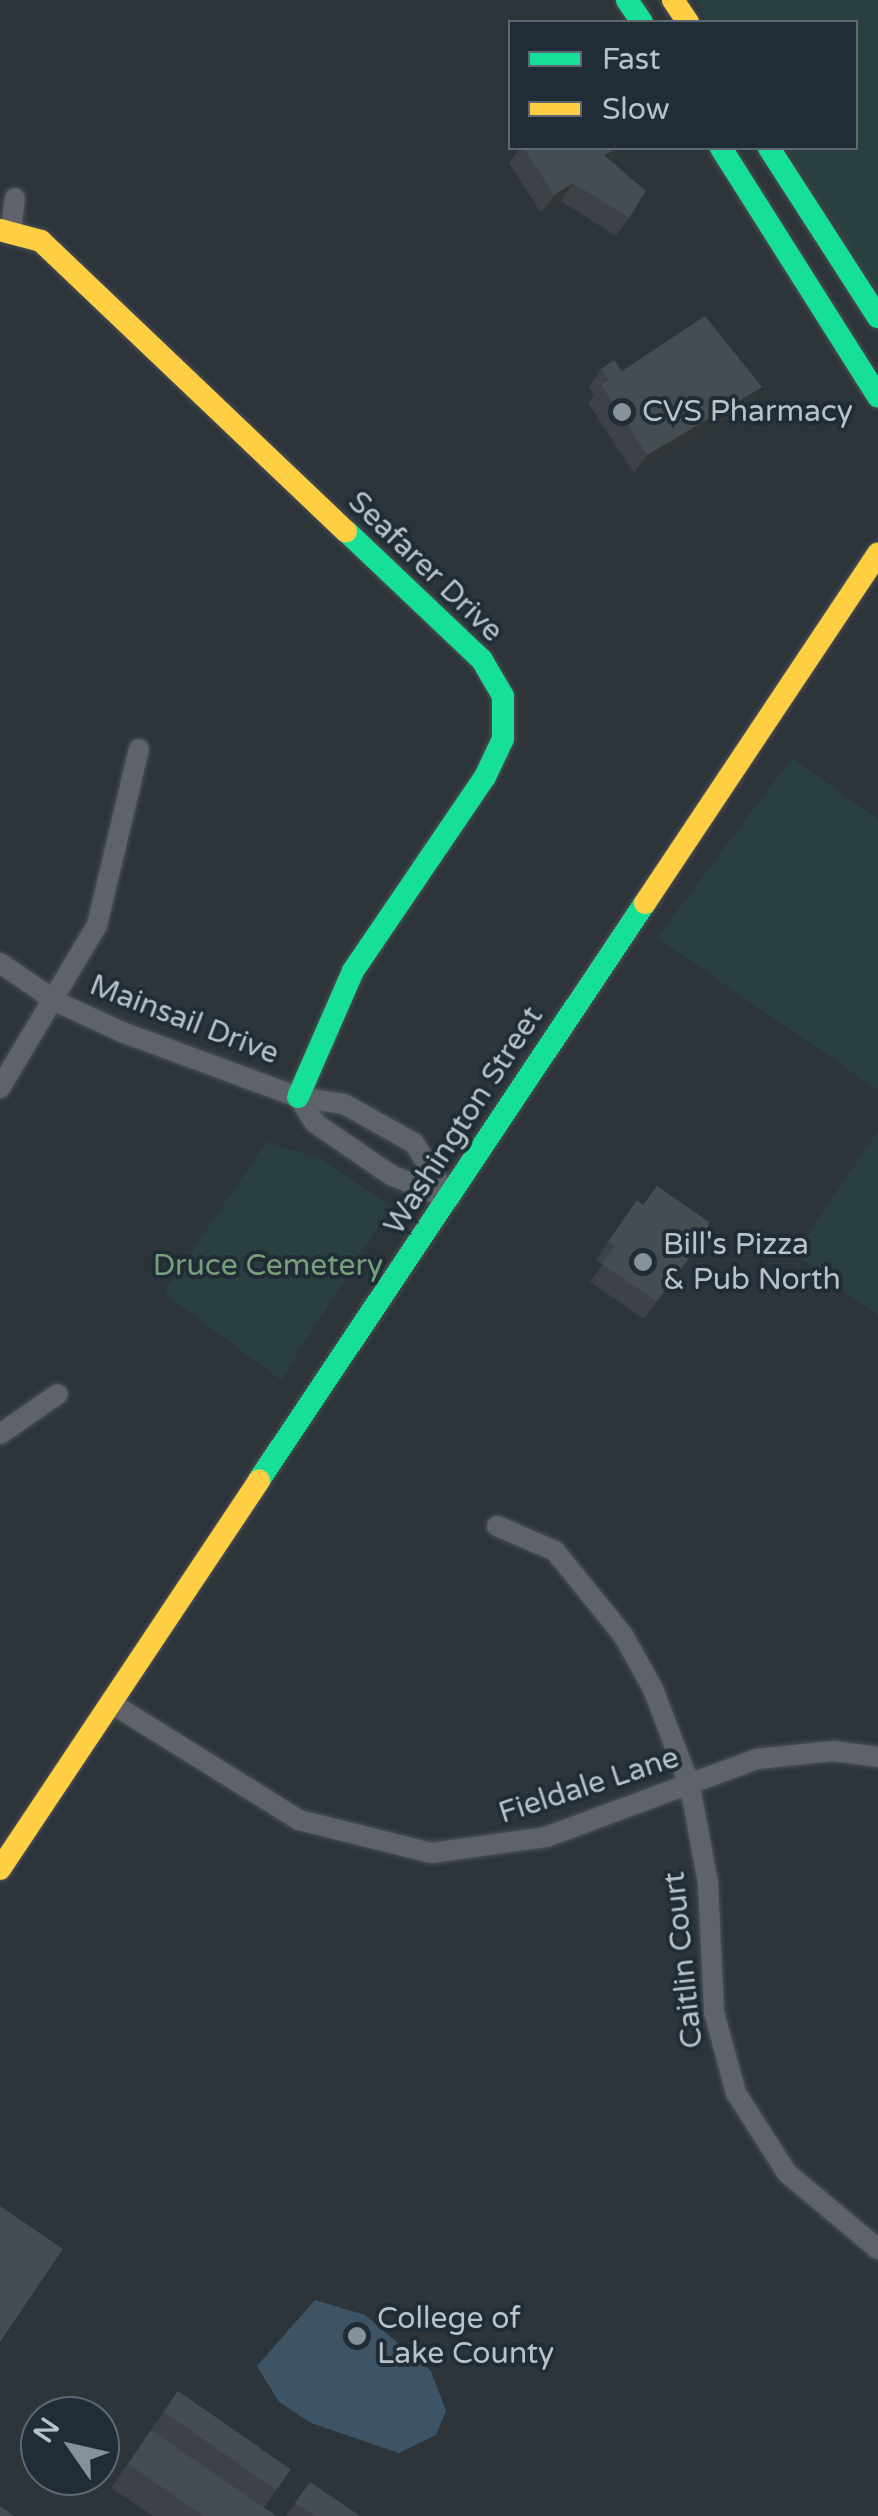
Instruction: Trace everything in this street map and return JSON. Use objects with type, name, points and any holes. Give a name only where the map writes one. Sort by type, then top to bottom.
[{"type":"main road","points":[[722,150],[878,396]]},
{"type":"main road","points":[[770,150],[878,317]]},
{"type":"main road","name":"Seafarer Drive","points":[[6,230],[40,241],[96,292],[513,694],[503,739],[484,776],[352,971],[298,1098]]},
{"type":"main road","name":"Washington Street","points":[[0,1870],[878,554]]},
{"type":"street","points":[[6,230],[15,198]]},
{"type":"street","points":[[0,1088],[57,1002],[89,943],[139,750]]},
{"type":"street","name":"Mainsail Drive","points":[[0,963],[57,1002],[298,1098],[344,1104],[414,1143],[448,1199]]},
{"type":"street","name":"Mainsail Drive","points":[[298,1098],[315,1123],[392,1174],[448,1199]]},
{"type":"street","points":[[0,1434],[26,1422],[58,1394]]},
{"type":"street","name":"Caitlin Court","points":[[497,1526],[555,1551],[587,1585],[653,1689],[690,1786],[708,1883],[714,2012],[736,2092],[787,2173],[878,2249]]},
{"type":"street","name":"Fieldale Lane","points":[[111,1703],[299,1820],[431,1853],[546,1837],[796,1752],[878,1757]]},
{"type":"green space","points":[[695,0],[878,0],[878,292],[787,150],[858,150],[858,20],[706,20]]},
{"type":"green space","points":[[792,758],[878,819],[878,1090],[657,938]]},
{"type":"green space","points":[[878,1131],[878,1316],[795,1254]]},
{"type":"green space","name":"Druce Cemetery","points":[[266,1142],[322,1159],[391,1206],[281,1380],[164,1293]]},
{"type":"water","points":[[315,2300],[365,2315],[431,2371],[446,2411],[436,2435],[399,2453],[311,2423],[279,2402],[257,2366]]},
{"type":"building","points":[[525,150],[613,150],[604,155],[646,191],[629,218],[573,183],[554,195]]},
{"type":"building","name":"CVS Pharmacy","points":[[705,316],[762,387],[647,455],[601,385],[609,380],[601,369],[614,360],[622,371]]},
{"type":"building","name":"Bill's Pizza & Pub North","points":[[657,1186],[709,1222],[705,1237],[656,1301],[602,1264],[615,1246],[608,1242],[637,1200],[643,1205]]},
{"type":"building","points":[[0,2206],[63,2249],[0,2342]]},
{"type":"building","points":[[178,2391],[290,2470],[276,2490],[164,2411]]},
{"type":"building","points":[[151,2430],[276,2516],[204,2516],[128,2464]]},
{"type":"building","points":[[310,2482],[360,2516],[315,2516],[295,2503]]},
{"type":"building","points":[[0,2506],[14,2516],[0,2516]]},
{"type":"traffic: fast","points":[[627,0],[641,20]]},
{"type":"traffic: fast","points":[[722,150],[878,396]]},
{"type":"traffic: fast","points":[[770,150],[878,317]]},
{"type":"traffic: fast","points":[[298,1097],[353,971],[485,777],[503,739],[503,696],[482,660],[346,531]]},
{"type":"traffic: fast","points":[[259,1480],[645,903]]},
{"type":"traffic: slow","points":[[673,0],[687,20]]},
{"type":"traffic: slow","points":[[0,230],[41,241],[346,531]]},
{"type":"traffic: slow","points":[[645,903],[878,554]]},
{"type":"traffic: slow","points":[[0,1869],[259,1480]]},
{"type":"place","name":"CVS Pharmacy","points":[[622,412]]},
{"type":"place","name":"Bill's Pizza & Pub North","points":[[643,1262]]},
{"type":"place","name":"College of Lake County","points":[[357,2336]]}]
